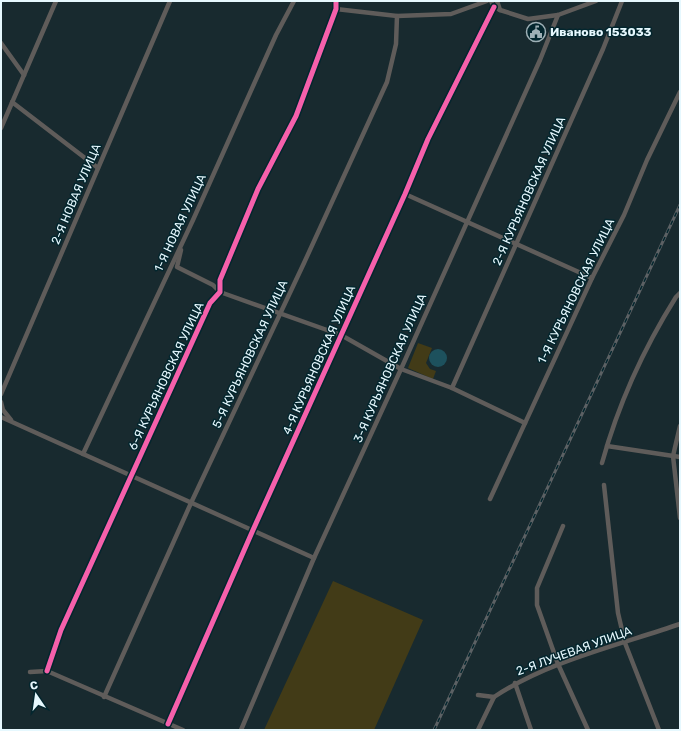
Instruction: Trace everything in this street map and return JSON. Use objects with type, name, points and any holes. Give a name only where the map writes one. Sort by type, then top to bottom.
[{"type":"street","points":[[1,128],[56,1]]},
{"type":"street","name":"2-Я НОВАЯ УЛИЦА","points":[[1,394],[170,1]]},
{"type":"street","name":"1-Я НОВАЯ УЛИЦА","points":[[83,454],[183,240],[276,35],[294,1]]},
{"type":"street","name":"6-Я КУРЬЯНОВСКАЯ УЛИЦА","points":[[47,671],[61,630],[210,303],[220,292],[220,280],[258,189],[296,116],[336,9],[336,1]]},
{"type":"street","points":[[336,9],[397,16],[451,14],[487,1]]},
{"type":"street","points":[[491,1],[494,7],[500,10],[528,19],[558,15],[596,1]]},
{"type":"street","points":[[497,1],[500,10]]},
{"type":"street","name":"2-Я КУРЬЯНОВСКАЯ УЛИЦА","points":[[452,388],[603,49],[622,1]]},
{"type":"street","name":"4-Я КУРЬЯНОВСКАЯ УЛИЦА","points":[[168,724],[253,530],[405,194],[428,139],[494,7]]},
{"type":"street","name":"3-Я КУРЬЯНОВСКАЯ УЛИЦА","points":[[241,730],[314,558],[540,60],[558,15]]},
{"type":"street","name":"5-Я КУРЬЯНОВСКАЯ УЛИЦА","points":[[104,697],[191,504],[387,82],[396,44],[397,16]]},
{"type":"street","points":[[1,43],[24,75]]},
{"type":"street","name":"1-Я КУРЬЯНОВСКАЯ УЛИЦА","points":[[490,499],[592,278],[624,215],[647,160],[680,92]]},
{"type":"street","points":[[12,102],[98,168]]},
{"type":"street","points":[[405,194],[592,278]]},
{"type":"street","points":[[183,240],[177,267],[213,285],[220,292],[341,335],[401,369],[452,388],[525,423]]},
{"type":"street","points":[[602,463],[613,426],[656,328],[680,293]]},
{"type":"street","points":[[1,402],[2,410],[12,421]]},
{"type":"street","points":[[1,417],[132,475],[191,504],[314,558]]},
{"type":"street","points":[[680,426],[673,456],[680,518]]},
{"type":"street","points":[[607,446],[680,457]]},
{"type":"street","points":[[604,485],[618,613],[625,643],[660,730]]},
{"type":"street","points":[[563,526],[537,588],[537,605],[558,664],[588,730]]},
{"type":"street","name":"2-Я ЛУЧЕВАЯ УЛИЦА","points":[[494,697],[515,683],[558,664],[680,624]]},
{"type":"street","points":[[30,672],[47,671],[182,730]]},
{"type":"street","points":[[515,683],[531,730]]},
{"type":"street","points":[[478,695],[494,697],[478,730]]},
{"type":"shaded area","points":[[418,343],[432,348],[426,363],[430,369],[436,371],[433,379],[408,368]]},
{"type":"shaded area","points":[[333,581],[423,620],[374,730],[264,730]]},
{"type":"water","points":[[438,349],[442,350],[446,354],[446,362],[442,366],[438,367],[434,366],[430,362],[429,358],[430,354],[434,350]]},
{"type":"waterway","points":[[1,729],[5,730]]},
{"type":"railway","points":[[434,730],[680,205]]},
{"type":"cycle path","points":[[47,671],[61,630],[210,303],[220,292],[220,280],[258,189],[296,116],[336,9],[336,1]]},
{"type":"cycle path","points":[[168,724],[253,530],[405,194],[428,139],[494,7]]},
{"type":"place","name":"Иваново 153033","points":[[536,32]]}]
